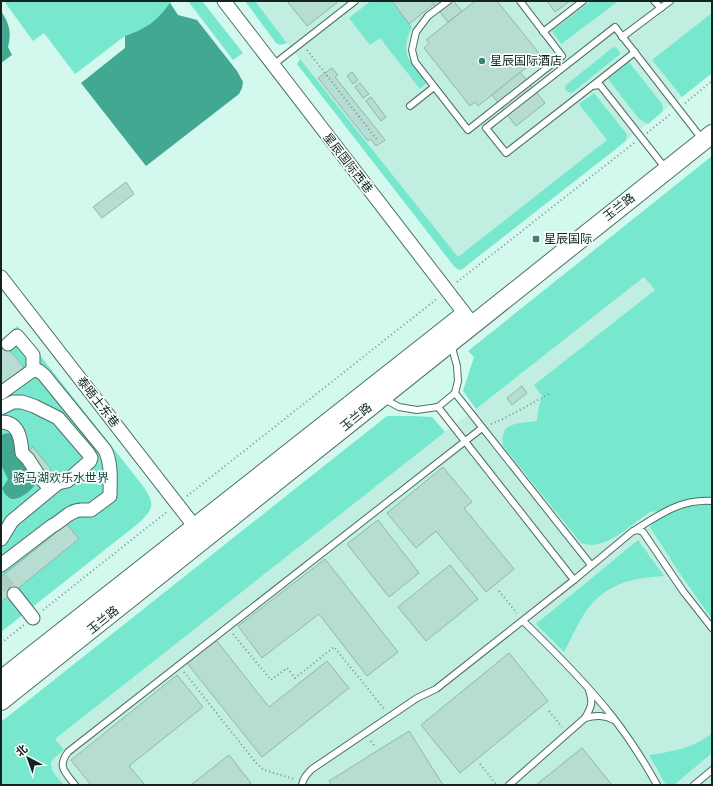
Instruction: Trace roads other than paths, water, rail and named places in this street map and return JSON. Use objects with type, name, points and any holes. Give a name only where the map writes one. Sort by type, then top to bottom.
[{"type":"street","name":"星辰国际西巷","points":[[224,1],[469,319]]},
{"type":"street","name":"玉兰路","points":[[1,701],[374,394],[663,165],[704,135],[712,120]]},
{"type":"street","name":"泰晤士东巷","points":[[1,277],[195,527]]},
{"type":"street","points":[[8,344],[17,336],[33,355],[33,370]]},
{"type":"street","points":[[1,392],[33,370],[39,371],[44,375],[105,450],[110,464],[110,496],[91,510],[74,511],[1,564]]},
{"type":"street","name":"玉兰路","points":[[1,680],[195,527],[374,394]]},
{"type":"street","points":[[1,408],[13,402],[22,402],[34,406],[58,418],[91,458],[86,466],[68,481],[58,483],[12,521],[2,538]]},
{"type":"street","points":[[1,422],[13,426],[21,441],[22,453],[50,489]]},
{"type":"street","points":[[14,594],[33,618]]},
{"type":"lane","points":[[273,65],[356,1]]},
{"type":"lane","points":[[448,1],[428,16],[416,32],[412,50],[415,62],[468,130],[562,56],[520,1]]},
{"type":"lane","points":[[543,32],[583,1]]},
{"type":"lane","points":[[654,1],[661,8]]},
{"type":"lane","points":[[622,37],[670,1]]},
{"type":"lane","points":[[635,52],[506,153],[486,128],[615,27],[622,37],[635,52],[678,108],[704,135]]},
{"type":"lane","points":[[592,86],[600,85],[663,165]]},
{"type":"lane","points":[[410,106],[434,86]]},
{"type":"lane","points":[[374,394],[398,407],[417,410],[438,407],[454,393],[458,381],[457,366],[448,336]]},
{"type":"lane","points":[[454,393],[591,565]]},
{"type":"lane","points":[[438,407],[574,580]]},
{"type":"lane","points":[[75,785],[63,770],[62,763],[68,752],[482,428]]},
{"type":"lane","points":[[302,783],[306,774],[312,769],[417,698],[436,689],[523,621],[633,531],[663,512],[683,504],[712,501]]},
{"type":"lane","points":[[633,531],[638,530],[643,532],[683,591],[712,628]]},
{"type":"lane","points":[[523,621],[557,654],[616,721],[657,785]]},
{"type":"lane","points":[[509,785],[585,718],[591,708],[592,699],[588,688]]},
{"type":"lane","points":[[585,718],[596,716],[607,717],[616,721]]},
{"type":"lane","points":[[694,785],[712,770]]},
{"type":"tunnel","points":[[1,578],[14,594]]},
{"type":"place","name":"星辰国际酒店","points":[[482,61]]},
{"type":"place","name":"星辰国际","points":[[536,239]]},
{"type":"park label","name":"骆马湖欢乐水世界","points":[[61,478]]}]
